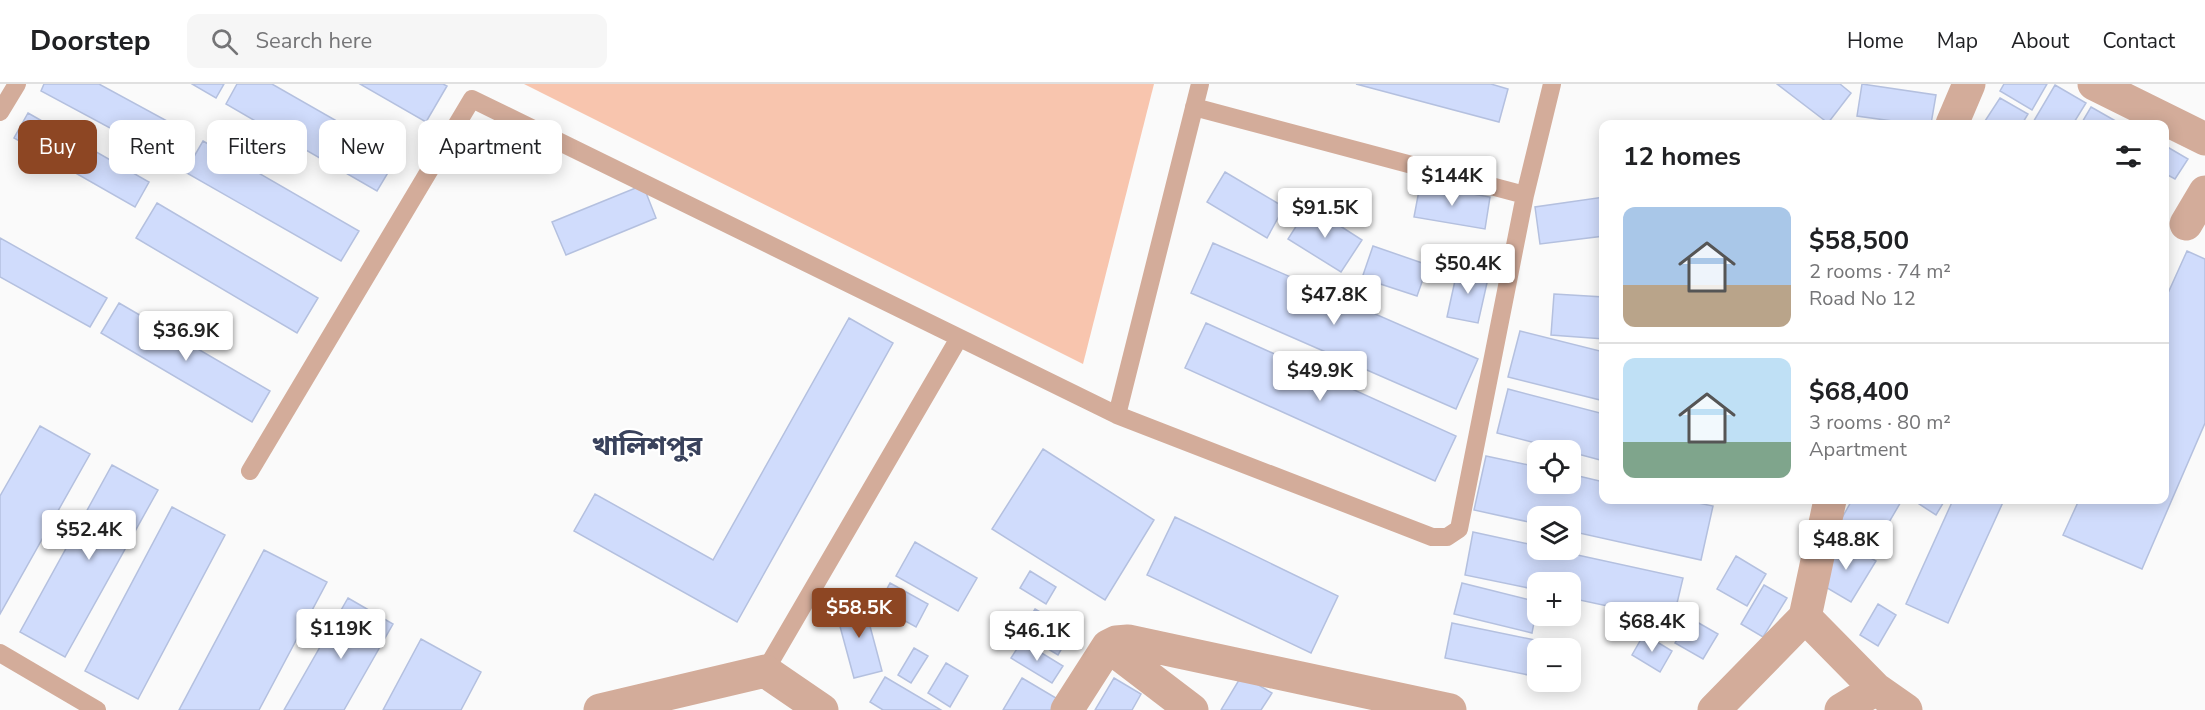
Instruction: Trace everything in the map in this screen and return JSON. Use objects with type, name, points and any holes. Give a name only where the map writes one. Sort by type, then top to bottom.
[{"type":"street","points":[[1954,120],[1969,84]]},
{"type":"street","points":[[2094,84],[2167,120]]},
{"type":"street","points":[[2169,121],[2205,139]]},
{"type":"street","points":[[2186,224],[2205,192]]},
{"type":"street","points":[[1714,710],[1805,617],[1829,504]]},
{"type":"street","points":[[1805,617],[1876,688],[1906,710]]},
{"type":"street","points":[[1066,710],[1108,646],[1116,642],[1128,641],[1450,710]]},
{"type":"street","points":[[1108,646],[1192,710]]},
{"type":"street","points":[[600,710],[765,671],[822,710]]},
{"type":"street","points":[[1841,710],[1876,688]]},
{"type":"lane","points":[[0,111],[17,84]]},
{"type":"lane","points":[[1117,415],[1200,84]]},
{"type":"lane","points":[[250,471],[476,92],[959,338],[1117,415],[1432,537],[1447,537],[1459,529],[1525,195],[1552,84]]},
{"type":"lane","points":[[1194,107],[1525,195]]},
{"type":"lane","points":[[765,671],[959,338]]},
{"type":"lane","points":[[0,653],[97,710]]},
{"type":"shaded area","points":[[524,84],[1154,84],[1083,364]]},
{"type":"building","points":[[44,84],[99,84],[165,120],[109,120],[109,127],[41,91]]},
{"type":"building","points":[[192,84],[224,84],[216,98]]},
{"type":"building","points":[[237,84],[272,84],[335,120],[319,120],[319,158],[307,151],[307,120],[254,120],[226,104]]},
{"type":"building","points":[[360,84],[443,84],[447,86],[427,120],[423,120]]},
{"type":"building","points":[[1356,84],[1491,84],[1508,89],[1499,122]]},
{"type":"building","points":[[1777,84],[1840,84],[1851,93],[1830,120],[1824,120]]},
{"type":"building","points":[[1862,84],[1936,95],[1932,120],[1886,120],[1857,116]]},
{"type":"building","points":[[2004,84],[2047,84],[2032,110],[2000,91]]},
{"type":"building","points":[[2055,85],[2086,103],[2075,120],[2034,120]]},
{"type":"building","points":[[2000,98],[2028,114],[2024,120],[1986,120]]},
{"type":"building","points":[[2091,107],[2114,120],[2083,120]]},
{"type":"building","points":[[28,113],[40,120],[24,120]]},
{"type":"building","points":[[203,141],[207,143],[207,174],[260,174],[359,231],[341,261],[189,174],[195,174],[195,155]]},
{"type":"building","points":[[2169,148],[2188,159],[2175,179],[2169,176]]},
{"type":"building","points":[[97,152],[109,159],[109,174],[135,174],[149,182],[135,207],[77,174],[97,174]]},
{"type":"building","points":[[1225,172],[1284,207],[1267,238],[1207,202]]},
{"type":"building","points":[[347,174],[387,174],[377,191]]},
{"type":"building","points":[[643,185],[656,218],[566,255],[552,222]]},
{"type":"building","points":[[1420,185],[1490,197],[1485,229],[1414,217]]},
{"type":"building","points":[[1599,198],[1599,237],[1540,244],[1535,207]]},
{"type":"building","points":[[157,203],[318,298],[297,333],[136,238]]},
{"type":"building","points":[[1309,206],[1362,240],[1341,272],[1288,239]]},
{"type":"building","points":[[0,238],[107,298],[90,327],[0,277]]},
{"type":"building","points":[[1213,243],[1478,359],[1456,409],[1191,293]]},
{"type":"building","points":[[1373,246],[1428,265],[1417,296],[1362,278]]},
{"type":"building","points":[[2187,251],[2205,259],[2205,423],[2142,569],[2063,535],[2077,504],[2169,504],[2169,291]]},
{"type":"building","points":[[1458,267],[1489,274],[1478,323],[1447,317]]},
{"type":"building","points":[[1554,294],[1599,297],[1599,339],[1551,335]]},
{"type":"building","points":[[119,303],[270,391],[252,422],[101,333]]},
{"type":"building","points":[[849,318],[893,343],[737,622],[574,531],[595,494],[713,560]]},
{"type":"building","points":[[1206,323],[1456,436],[1435,481],[1185,368]]},
{"type":"building","points":[[1520,331],[1599,351],[1599,400],[1508,377]]},
{"type":"building","points":[[1508,389],[1599,413],[1599,460],[1581,455],[1581,440],[1527,441],[1497,433]]},
{"type":"building","points":[[40,426],[90,454],[0,614],[0,496]]},
{"type":"building","points":[[1043,449],[1154,520],[1105,600],[992,529]]},
{"type":"building","points":[[1486,456],[1527,465],[1527,494],[1581,494],[1581,477],[1599,481],[1599,504],[1703,504],[1713,506],[1701,560],[1581,533],[1581,506],[1527,506],[1527,522],[1474,510]]},
{"type":"building","points":[[112,465],[158,490],[65,657],[20,632]]},
{"type":"building","points":[[1850,504],[1900,504],[1871,553],[1834,532]]},
{"type":"building","points":[[1919,504],[1943,504],[1936,515]]},
{"type":"building","points":[[1951,504],[2002,504],[1948,623],[1906,604]]},
{"type":"building","points":[[172,507],[225,535],[138,699],[85,671]]},
{"type":"building","points":[[1175,517],[1338,596],[1311,653],[1147,575]]},
{"type":"building","points":[[1473,532],[1527,544],[1527,560],[1581,560],[1581,556],[1683,578],[1673,620],[1581,600],[1581,572],[1527,572],[1527,588],[1465,575]]},
{"type":"building","points":[[1842,541],[1876,561],[1851,602],[1817,582]]},
{"type":"building","points":[[915,542],[977,578],[958,611],[896,576]]},
{"type":"building","points":[[264,550],[327,582],[259,710],[179,710]]},
{"type":"building","points":[[1736,556],[1766,574],[1747,606],[1717,589]]},
{"type":"building","points":[[1030,571],[1056,587],[1046,604],[1020,588]]},
{"type":"building","points":[[890,583],[928,604],[916,627],[878,606]]},
{"type":"building","points":[[1462,583],[1527,599],[1527,626],[1533,626],[1532,633],[1454,614]]},
{"type":"building","points":[[1764,585],[1787,598],[1763,637],[1741,624]]},
{"type":"building","points":[[348,598],[393,624],[344,710],[284,710]]},
{"type":"building","points":[[863,600],[882,671],[854,678],[835,608]]},
{"type":"building","points":[[1878,604],[1896,615],[1878,646],[1860,635]]},
{"type":"building","points":[[1035,609],[1072,631],[1058,655],[1021,633]]},
{"type":"building","points":[[1690,618],[1718,634],[1703,659],[1675,643]]},
{"type":"building","points":[[1452,623],[1527,638],[1527,675],[1445,658]]},
{"type":"building","points":[[1644,634],[1672,651],[1660,672],[1632,655]]},
{"type":"building","points":[[421,639],[481,672],[461,710],[383,710]]},
{"type":"building","points":[[1022,641],[1063,666],[1052,683],[1011,658]]},
{"type":"building","points":[[914,648],[928,656],[911,683],[898,675]]},
{"type":"building","points":[[946,663],[968,676],[950,707],[928,693]]},
{"type":"building","points":[[1242,675],[1272,693],[1261,710],[1221,710]]},
{"type":"building","points":[[885,677],[941,710],[883,710],[870,702]]},
{"type":"building","points":[[1022,678],[1061,701],[1055,710],[1003,710]]},
{"type":"building","points":[[1114,678],[1141,694],[1132,710],[1095,710]]},
{"type":"district","name":"খালিশপুর","points":[[647,446]]}]
